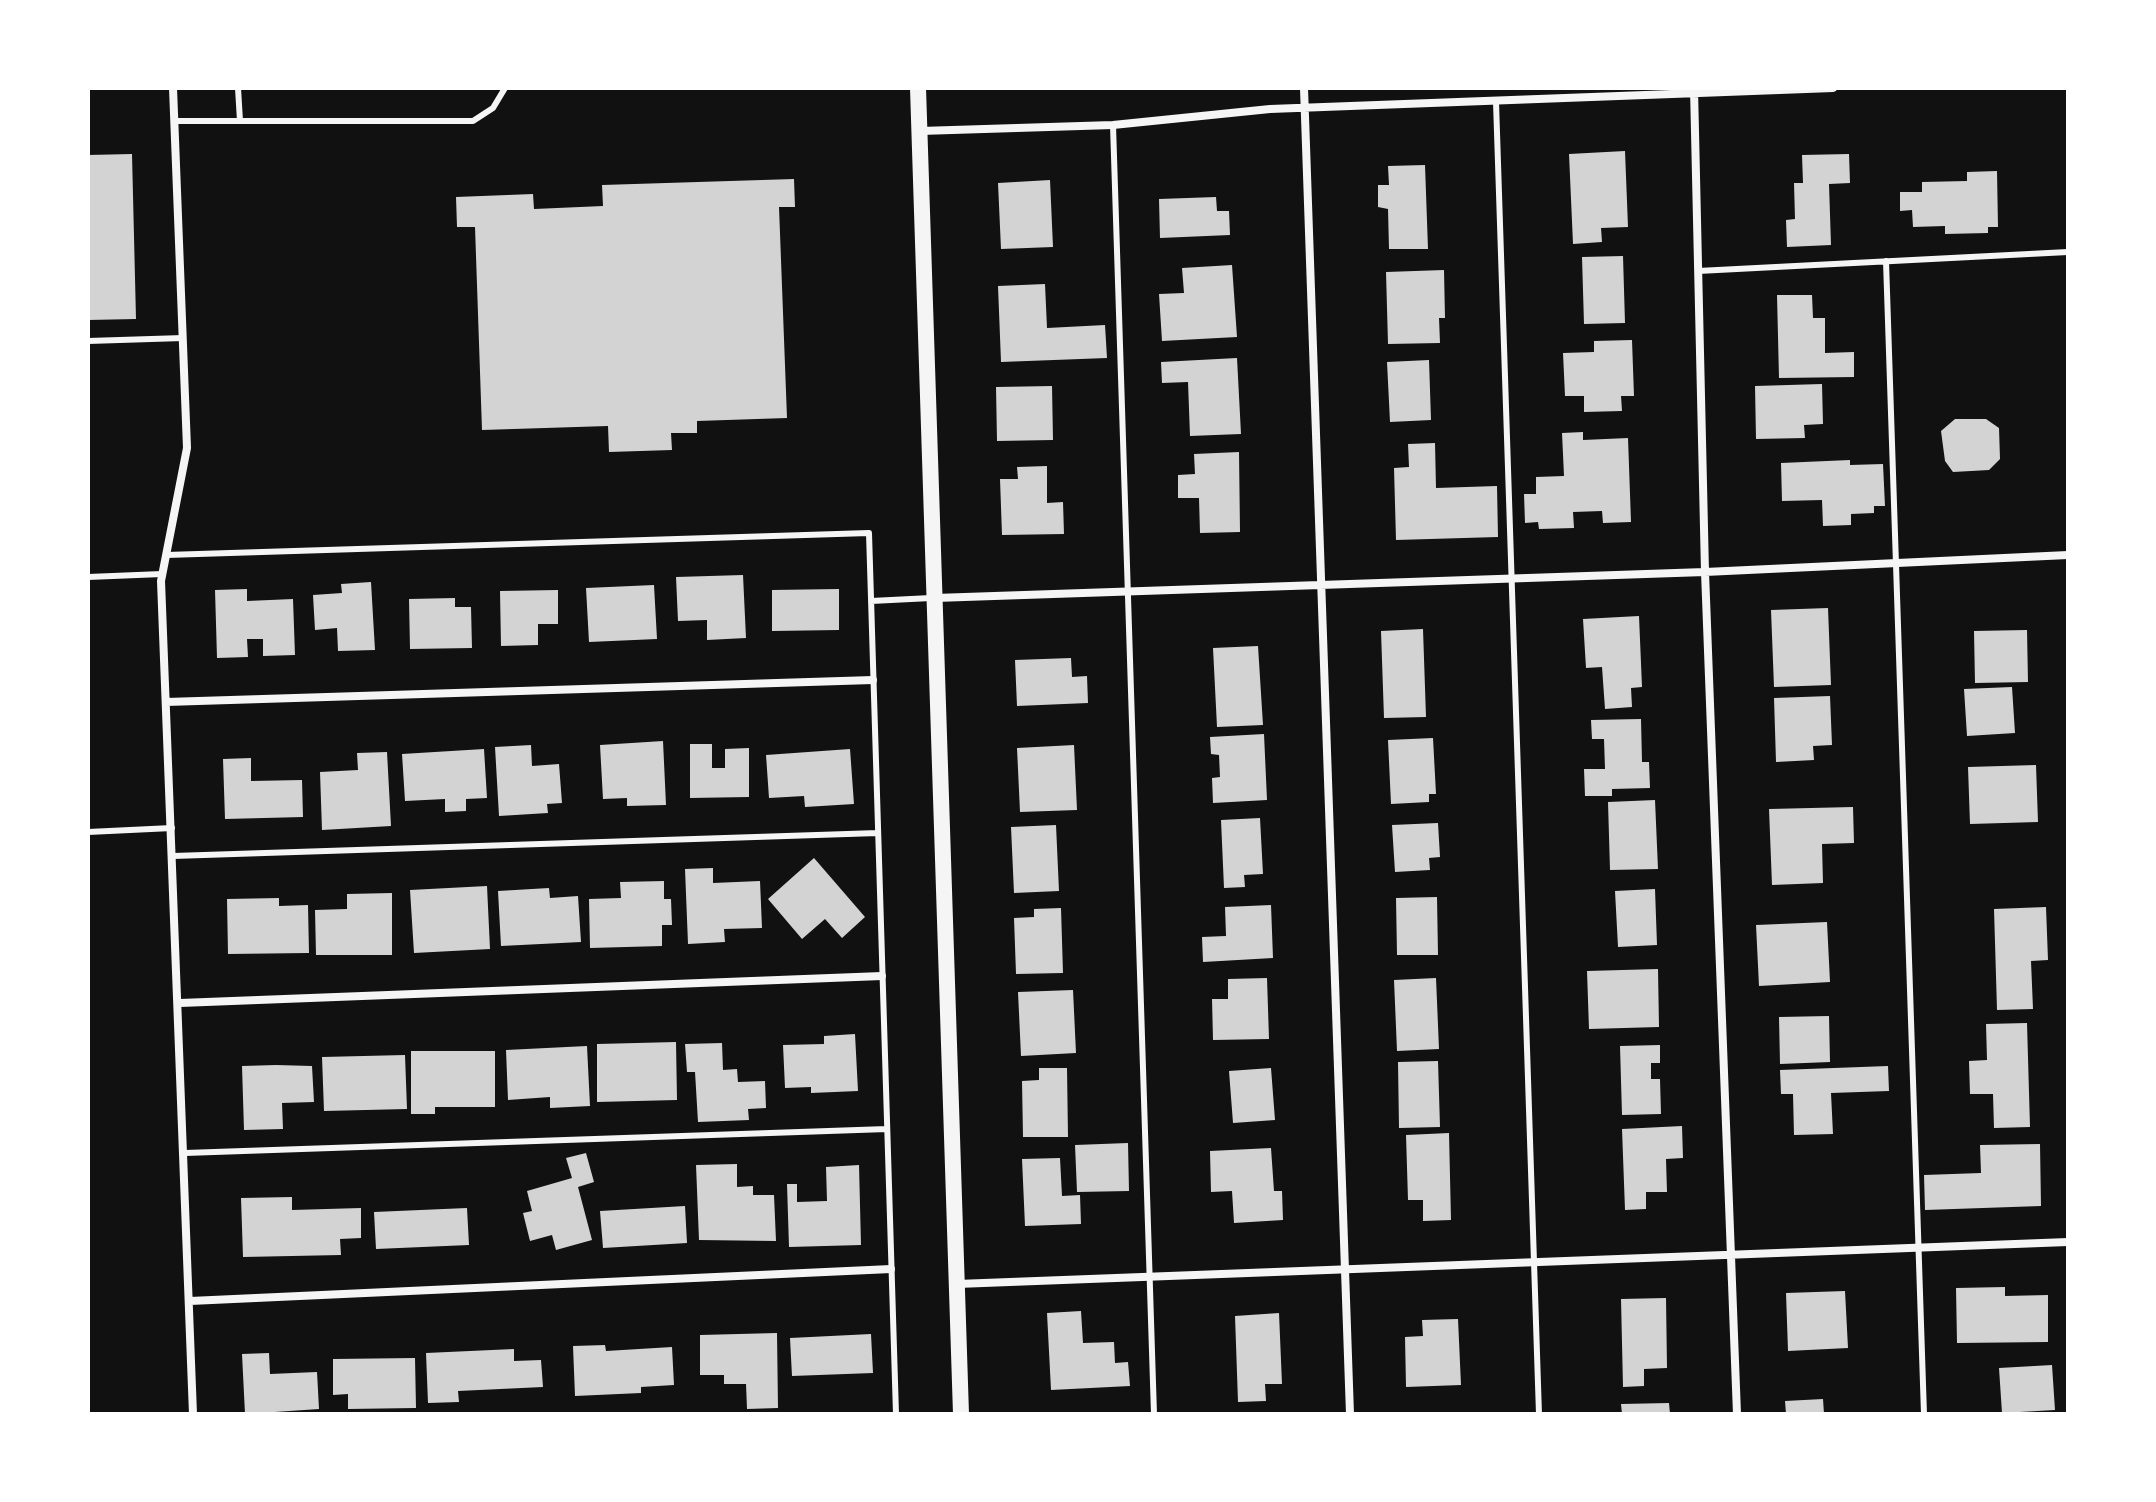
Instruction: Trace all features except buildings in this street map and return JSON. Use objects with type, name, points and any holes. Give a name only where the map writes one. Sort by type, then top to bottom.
[{"type":"main road","points":[[918,88],[961,1414]]},
{"type":"street","points":[[173,88],[187,448],[162,574],[193,1414]]},
{"type":"street","points":[[1304,88],[1350,1414]]},
{"type":"street","points":[[919,131],[1113,125],[1304,108],[1833,88]]},
{"type":"street","points":[[1694,92],[1705,572],[1737,1414]]},
{"type":"street","points":[[935,598],[1705,572],[2068,555]]},
{"type":"street","points":[[166,702],[873,680]]},
{"type":"street","points":[[180,1003],[882,976]]},
{"type":"street","points":[[957,1284],[2068,1242]]},
{"type":"street","points":[[190,1301],[891,1269]]},
{"type":"lane","points":[[238,88],[240,121]]},
{"type":"lane","points":[[174,121],[473,121],[493,108],[505,88]]},
{"type":"lane","points":[[1496,102],[1539,1414]]},
{"type":"lane","points":[[1113,125],[1154,1414]]},
{"type":"lane","points":[[1698,271],[2068,252]]},
{"type":"lane","points":[[1886,261],[1924,1414]]},
{"type":"lane","points":[[88,341],[183,338]]},
{"type":"lane","points":[[166,555],[869,533],[896,1414]]},
{"type":"lane","points":[[88,577],[162,574]]},
{"type":"lane","points":[[871,601],[935,598]]},
{"type":"lane","points":[[88,832],[172,828]]},
{"type":"lane","points":[[173,856],[878,833]]},
{"type":"lane","points":[[185,1153],[887,1129]]}]
